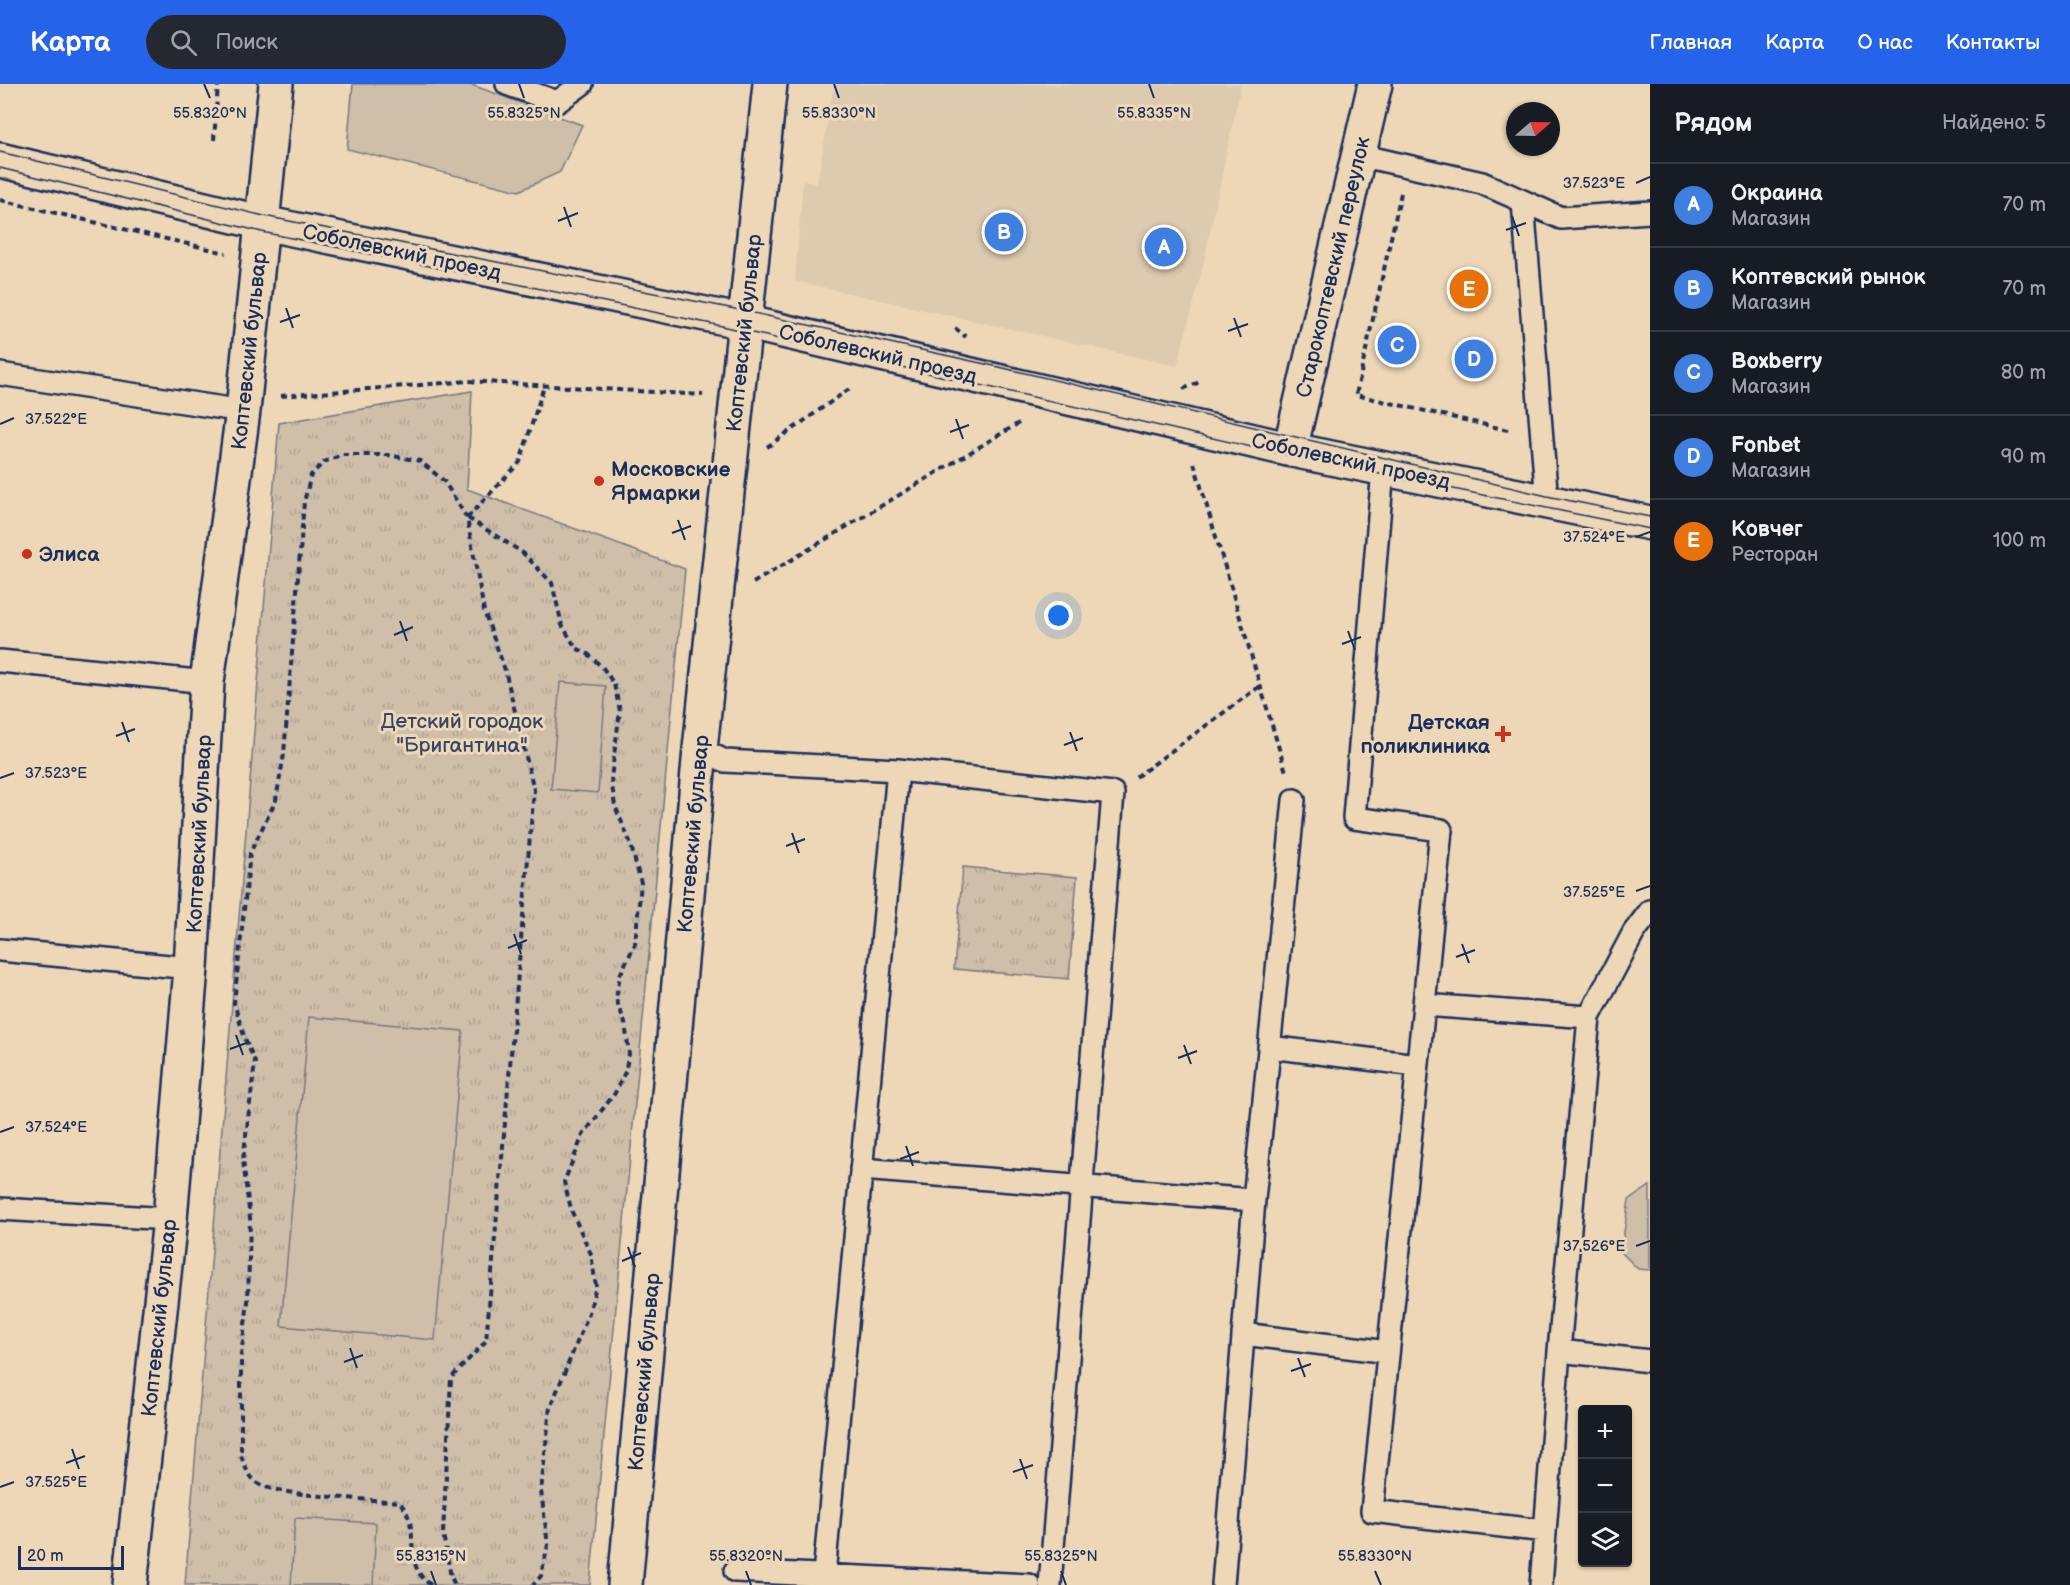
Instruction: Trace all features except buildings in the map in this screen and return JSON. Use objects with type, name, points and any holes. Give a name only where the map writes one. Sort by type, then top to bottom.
[{"type":"street","name":"Коптевский бульвар","points":[[130,1585],[170,1219],[191,968],[207,682],[243,411],[276,84]]},
{"type":"street","name":"Коптевский бульвар","points":[[625,1585],[700,748],[770,84]]},
{"type":"street","name":"Старокоптевский переулок","points":[[1292,450],[1375,84]]},
{"type":"street","name":"Соболевский проезд","points":[[0,160],[263,223],[744,322],[1292,450],[1650,523]]},
{"type":"lane","points":[[507,84],[557,102],[582,84]]},
{"type":"lane","points":[[1359,155],[1482,183],[1561,218],[1650,212]]},
{"type":"lane","points":[[1523,202],[1547,502]]},
{"type":"lane","points":[[0,374],[243,411]]},
{"type":"lane","points":[[1383,468],[1354,818],[1441,830],[1372,1511],[1545,1531]]},
{"type":"lane","points":[[0,661],[207,682]]},
{"type":"lane","points":[[700,748],[725,761],[898,770],[1113,794],[1050,1585]]},
{"type":"lane","points":[[824,1575],[898,770]]},
{"type":"lane","points":[[1223,1585],[1254,1200],[1294,800]]},
{"type":"lane","points":[[1540,1585],[1589,1017],[1634,932],[1650,911]]},
{"type":"lane","points":[[0,950],[191,968]]},
{"type":"lane","points":[[1424,1005],[1589,1017]]},
{"type":"lane","points":[[1269,1047],[1418,1065]]},
{"type":"lane","points":[[861,1168],[1254,1200]]},
{"type":"lane","points":[[0,1209],[170,1219]]},
{"type":"lane","points":[[1243,1334],[1388,1352]]},
{"type":"lane","points":[[1559,1352],[1650,1361]]},
{"type":"lane","points":[[735,1571],[1029,1585]]},
{"type":"path","points":[[213,140],[218,84]]},
{"type":"path","points":[[1407,166],[1356,396],[1542,437]]},
{"type":"path","points":[[0,200],[259,261]]},
{"type":"path","points":[[281,396],[469,381],[712,395]]},
{"type":"path","points":[[1176,391],[1202,381]]},
{"type":"path","points":[[467,518],[520,462],[544,386]]},
{"type":"path","points":[[761,451],[852,387]]},
{"type":"path","points":[[750,585],[1020,423]]},
{"type":"path","points":[[430,1585],[421,1579],[414,1565],[411,1520],[399,1502],[278,1491],[257,1484],[245,1468],[241,1455],[241,1355],[248,1302],[250,1218],[243,1160],[255,1062],[234,1003],[250,853],[276,800],[284,754],[304,502],[311,475],[324,462],[342,455],[388,455],[420,461],[444,481],[467,518],[484,611],[505,670],[534,790],[486,1341],[451,1378],[443,1533],[451,1577],[455,1585]]},
{"type":"path","points":[[1193,460],[1294,800]]},
{"type":"path","points":[[467,518],[523,552],[552,582],[562,624],[576,648],[588,654],[603,668],[614,684],[620,711],[611,778],[615,806],[630,842],[641,883],[635,944],[620,975],[616,999],[625,1023],[629,1054],[625,1072],[615,1093],[583,1135],[564,1182],[572,1212],[591,1254],[596,1286],[589,1313],[550,1408],[541,1491],[548,1545],[541,1576],[533,1585]]},
{"type":"path","points":[[1113,794],[1260,686]]},
{"type":"shaded area","points":[[834,84],[1241,84],[1201,274],[1177,366],[795,281],[803,181],[817,184]]},
{"type":"green space","points":[[353,84],[469,84],[582,125],[560,172],[519,191],[347,149]]},
{"type":"green space","name":"Детский городок \"Бригантина\"","points":[[472,391],[467,489],[685,569],[590,1585],[185,1585],[279,423]]},
{"type":"green space","points":[[560,682],[606,686],[598,793],[551,789]]},
{"type":"green space","points":[[963,867],[1077,877],[1069,979],[954,969]]},
{"type":"green space","points":[[309,1017],[463,1031],[435,1340],[281,1326]]},
{"type":"green space","points":[[1650,1186],[1650,1270],[1638,1269],[1621,1252],[1629,1200]]},
{"type":"green space","points":[[295,1518],[376,1523],[373,1585],[291,1585]]},
{"type":"tram line","points":[[0,152],[264,216],[745,311],[999,367],[1547,496],[1650,517]]},
{"type":"tram line","points":[[0,168],[262,232],[722,326],[1282,454],[1650,529]]},
{"type":"place","name":"Коптевский рынок","points":[[1004,232]]},
{"type":"place","name":"Окраина","points":[[1164,247]]},
{"type":"place","name":"Ковчег","points":[[1469,289]]},
{"type":"place","name":"Boxberry","points":[[1397,345]]},
{"type":"place","name":"Fonbet","points":[[1474,359]]},
{"type":"place","name":"Московские Ярмарки","points":[[599,481]]},
{"type":"place","name":"Элиса","points":[[27,554]]},
{"type":"place","name":"Детская поликлиника","points":[[1503,734]]}]
